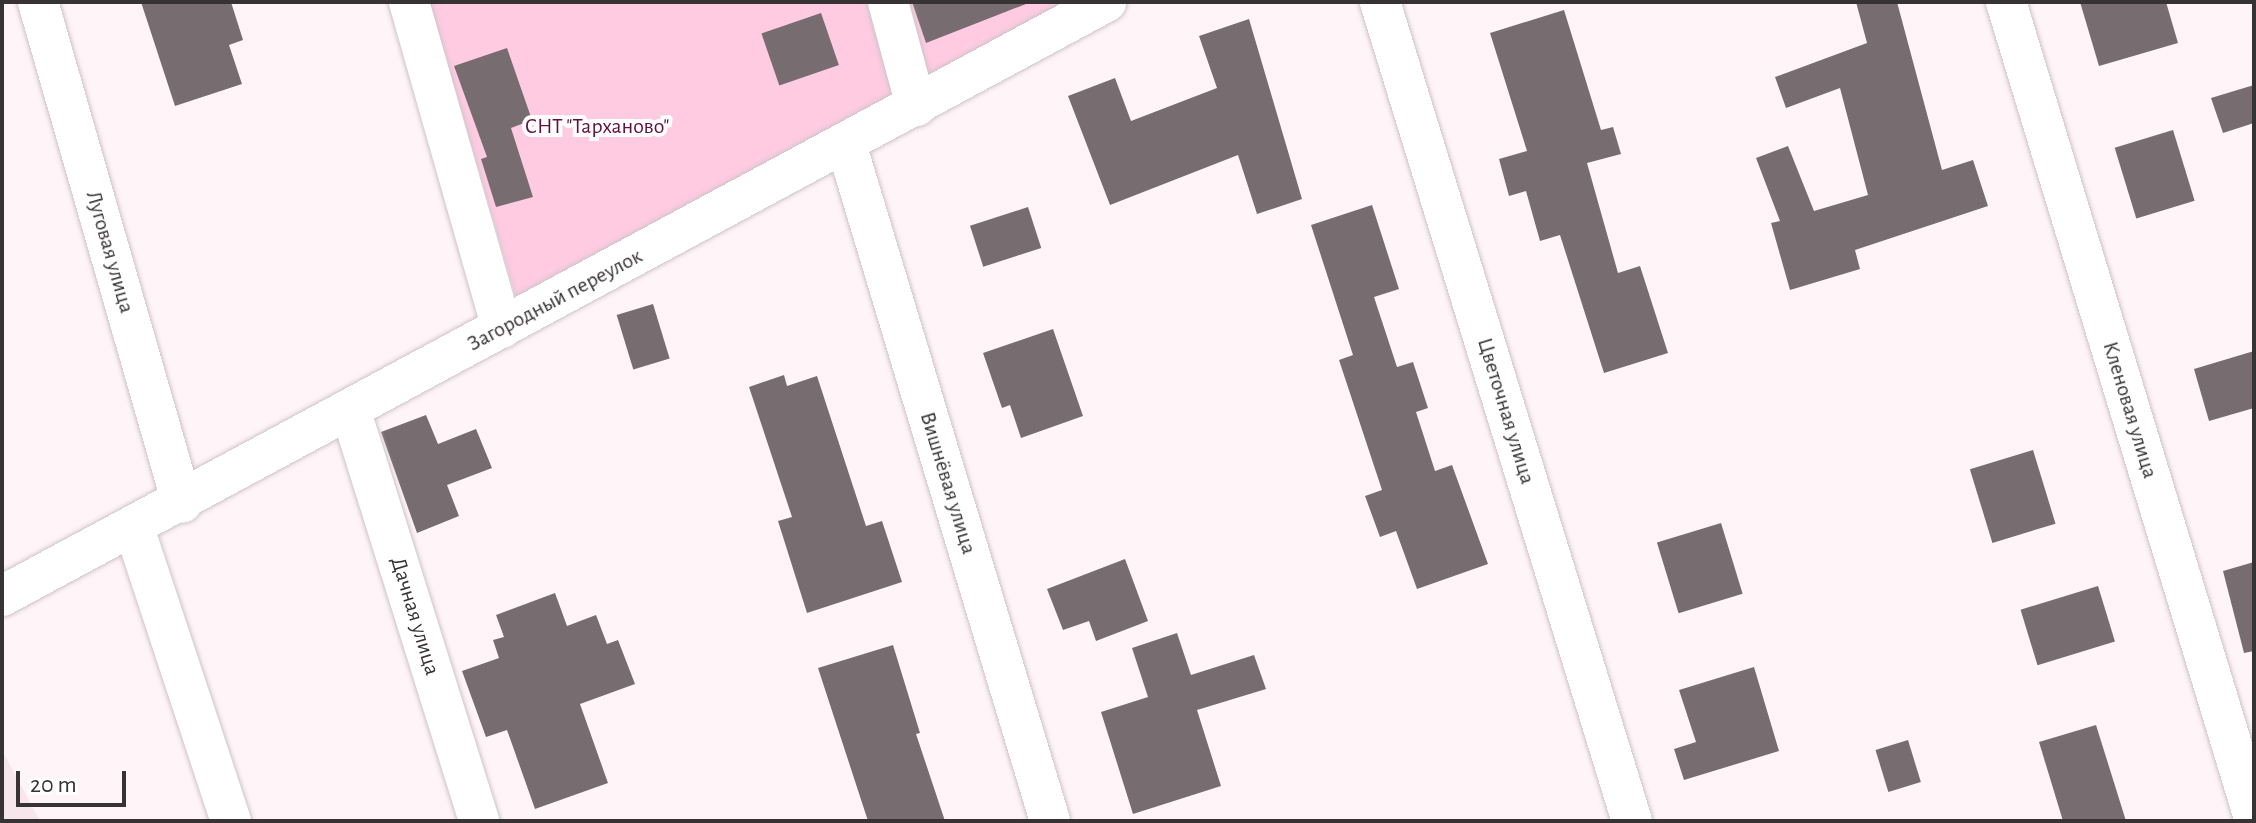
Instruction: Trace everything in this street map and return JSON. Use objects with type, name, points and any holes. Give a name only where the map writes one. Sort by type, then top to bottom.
[{"type":"street","name":"Луговая улица","points":[[38,2],[182,503]]},
{"type":"street","points":[[409,2],[502,328]]},
{"type":"street","points":[[888,2],[916,106]]},
{"type":"street","name":"Загородный переулок","points":[[2,596],[182,503],[1106,2]]},
{"type":"street","name":"Цветочная улица","points":[[1380,2],[1632,821]]},
{"type":"street","name":"Кленовая улица","points":[[2006,2],[2254,818]]},
{"type":"street","name":"Вишнёвая улица","points":[[846,144],[1050,821]]},
{"type":"street","name":"Дачная улица","points":[[351,412],[479,821]]},
{"type":"street","points":[[134,528],[231,821]]},
{"type":"shaded area","points":[[2,750],[40,821],[2,821]]},
{"type":"green space","name":"СНТ \"Тарханово\"","points":[[430,2],[1090,2],[520,312]]},
{"type":"building","points":[[141,2],[231,2],[243,40],[229,45],[242,84],[175,106]]},
{"type":"building","points":[[912,2],[1025,2],[1026,4],[926,43]]},
{"type":"building","points":[[1856,2],[1897,2],[1942,170],[1973,160],[1988,206],[1855,250],[1860,269],[1790,290],[1771,223],[1780,221],[1756,158],[1788,146],[1814,211],[1868,195],[1840,88],[1786,108],[1775,77],[1867,43]]},
{"type":"building","points":[[2080,2],[2166,2],[2178,43],[2099,66]]},
{"type":"building","points":[[1564,10],[1601,130],[1613,127],[1621,154],[1587,163],[1618,273],[1640,266],[1668,353],[1604,373],[1560,235],[1540,241],[1526,191],[1509,196],[1499,159],[1527,151],[1490,33]]},
{"type":"building","points":[[821,13],[839,65],[779,86],[761,34]]},
{"type":"building","points":[[1249,19],[1302,199],[1257,214],[1238,155],[1110,205],[1068,96],[1115,78],[1131,121],[1217,88],[1199,36]]},
{"type":"building","points":[[507,48],[532,120],[511,128],[533,197],[496,207],[481,159],[487,157],[454,66]]},
{"type":"building","points":[[2254,85],[2254,123],[2223,133],[2211,98]]},
{"type":"building","points":[[2173,130],[2195,201],[2136,219],[2115,148]]},
{"type":"building","points":[[1372,205],[1399,289],[1374,297],[1397,367],[1413,362],[1428,408],[1416,412],[1435,471],[1452,465],[1488,564],[1417,589],[1396,531],[1380,537],[1365,496],[1382,490],[1339,360],[1353,355],[1311,225]]},
{"type":"building","points":[[1028,207],[1041,248],[983,267],[970,226]]},
{"type":"building","points":[[653,304],[670,359],[633,370],[617,315]]},
{"type":"building","points":[[1053,329],[1083,416],[1021,438],[1010,405],[1002,408],[983,353]]},
{"type":"building","points":[[2254,351],[2254,408],[2209,421],[2194,369]]},
{"type":"building","points":[[784,375],[787,386],[817,376],[866,526],[882,521],[902,582],[807,613],[778,521],[792,517],[749,387]]},
{"type":"building","points":[[426,415],[438,444],[476,429],[492,468],[447,485],[459,516],[417,533],[381,432]]},
{"type":"building","points":[[2033,450],[2056,524],[1992,543],[1970,469]]},
{"type":"building","points":[[1721,523],[1743,594],[1679,613],[1657,543]]},
{"type":"building","points":[[1125,559],[1148,621],[1096,641],[1089,621],[1063,630],[1047,589]]},
{"type":"building","points":[[2254,562],[2254,651],[2244,653],[2223,571]]},
{"type":"building","points":[[2098,586],[2115,641],[2037,665],[2021,610]]},
{"type":"building","points":[[555,593],[567,626],[596,615],[607,644],[618,640],[635,684],[580,704],[608,783],[535,809],[507,730],[486,737],[462,671],[499,658],[493,640],[504,637],[496,615]]},
{"type":"building","points":[[1177,633],[1191,675],[1254,655],[1266,689],[1197,710],[1221,786],[1133,814],[1101,712],[1148,697],[1132,648]]},
{"type":"building","points":[[893,645],[920,733],[916,734],[945,821],[868,821],[818,668]]},
{"type":"building","points":[[1754,667],[1779,751],[1684,780],[1674,749],[1696,742],[1679,690]]},
{"type":"building","points":[[2096,725],[2126,821],[2063,821],[2039,742]]},
{"type":"building","points":[[1908,740],[1921,782],[1888,792],[1875,750]]}]
